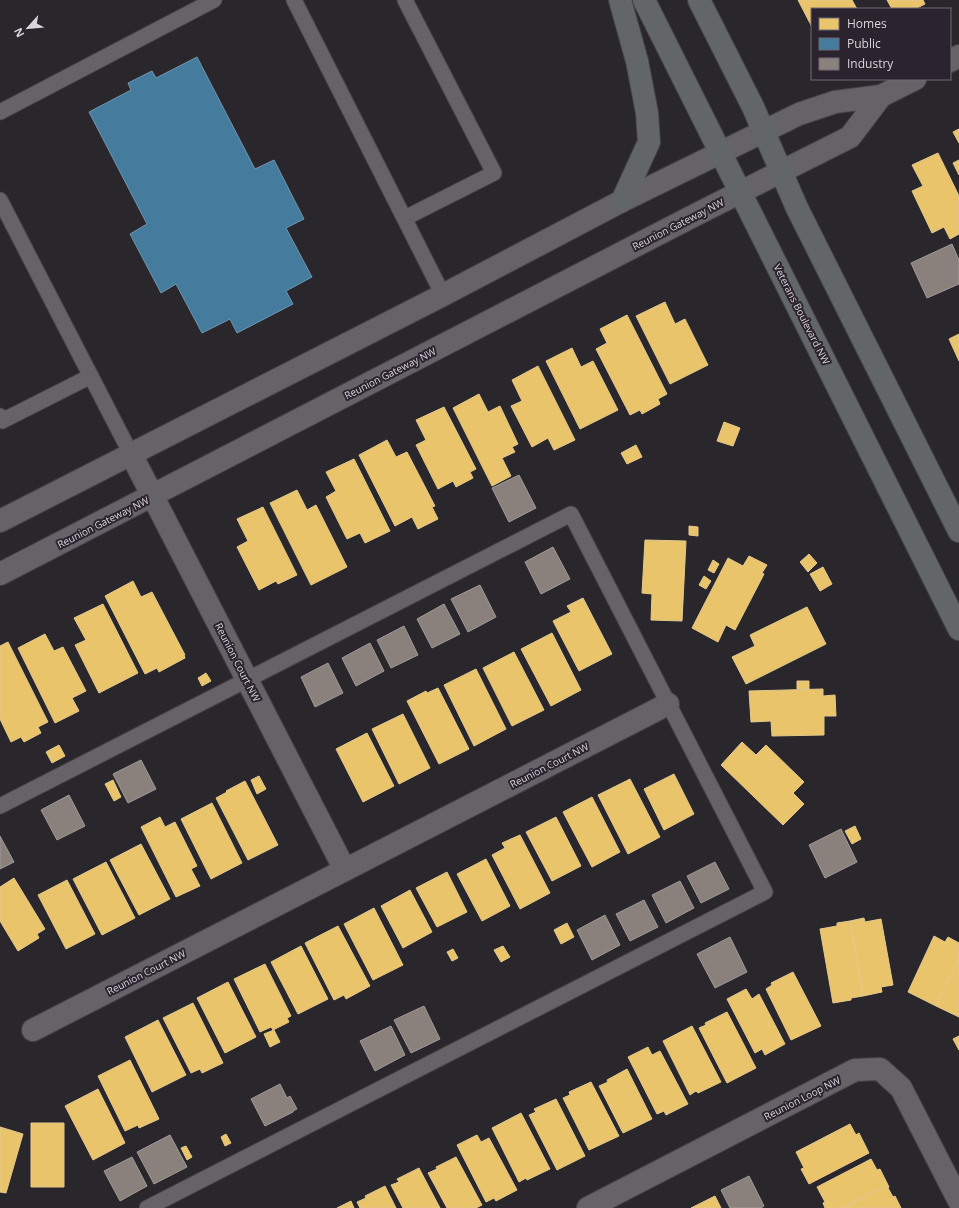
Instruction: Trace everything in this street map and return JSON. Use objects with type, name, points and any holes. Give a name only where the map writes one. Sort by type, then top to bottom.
[{"type":"main road","points":[[620,0],[637,61],[647,114],[649,142],[622,201]]},
{"type":"main road","name":"Veterans Boulevard NW","points":[[644,0],[959,629]]},
{"type":"main road","points":[[699,0],[753,107],[800,216],[959,531]]},
{"type":"street","points":[[0,521],[622,201],[763,131],[799,114],[835,102],[881,96],[913,80]]},
{"type":"street","name":"Reunion Gateway NW","points":[[0,574],[740,192],[850,137],[881,96]]},
{"type":"street","name":"Reunion Court NW","points":[[131,454],[345,870]]},
{"type":"street","name":"Reunion Court NW","points":[[33,1030],[668,704]]},
{"type":"street","name":"Reunion Loop NW","points":[[588,1208],[855,1070],[880,1069],[901,1088],[959,1200]]},
{"type":"lane","points":[[0,112],[214,0]]},
{"type":"lane","points":[[294,0],[443,294]]},
{"type":"lane","points":[[405,218],[494,173],[406,0]]},
{"type":"lane","points":[[0,200],[131,454]]},
{"type":"lane","points":[[0,416],[2,421],[90,376]]},
{"type":"lane","points":[[0,806],[571,514],[765,892],[147,1208]]},
{"type":"building: Homes","points":[[798,0],[852,0],[856,8],[811,8],[811,25]]},
{"type":"building: Homes","points":[[887,0],[923,0],[925,4],[917,8],[891,8]]},
{"type":"building: Homes","points":[[959,129],[959,143],[953,132]]},
{"type":"building: Homes","points":[[938,153],[959,196],[959,234],[950,239],[944,227],[932,233],[912,191],[923,186],[912,165]]},
{"type":"building: Homes","points":[[959,160],[959,175],[953,163]]},
{"type":"building: Homes","points":[[665,302],[675,324],[685,319],[708,365],[670,384],[636,316]]},
{"type":"building: Homes","points":[[627,315],[667,394],[658,399],[660,404],[642,414],[640,410],[630,415],[596,349],[607,343],[600,329]]},
{"type":"building: Homes","points":[[959,334],[959,361],[949,339]]},
{"type":"building: Homes","points":[[572,348],[581,367],[593,361],[618,410],[580,429],[546,361]]},
{"type":"building: Homes","points":[[538,366],[575,440],[554,450],[548,438],[532,447],[511,406],[522,401],[512,380]]},
{"type":"building: Homes","points":[[479,394],[488,412],[500,406],[518,444],[512,447],[515,452],[502,458],[511,476],[492,486],[453,408]]},
{"type":"building: Homes","points":[[444,407],[476,469],[470,472],[473,478],[456,487],[453,481],[438,489],[416,445],[426,440],[416,420]]},
{"type":"building: Homes","points":[[724,422],[740,428],[733,446],[717,441]]},
{"type":"building: Homes","points":[[387,440],[396,457],[407,452],[435,506],[432,507],[438,519],[418,529],[412,517],[395,526],[359,455]]},
{"type":"building: Homes","points":[[636,445],[642,457],[627,464],[621,453]]},
{"type":"building: Homes","points":[[354,459],[390,531],[365,543],[360,533],[347,539],[326,497],[336,491],[326,472]]},
{"type":"building: Homes","points":[[297,490],[307,510],[316,505],[347,567],[311,585],[270,503]]},
{"type":"building: Homes","points":[[263,507],[297,575],[278,584],[276,581],[259,590],[237,547],[248,541],[237,519]]},
{"type":"building: Homes","points":[[689,526],[698,527],[698,536],[689,535]]},
{"type":"building: Homes","points":[[645,540],[686,541],[682,621],[651,620],[652,594],[642,593]]},
{"type":"building: Homes","points":[[809,554],[817,563],[808,572],[800,562]]},
{"type":"building: Homes","points":[[749,556],[767,565],[762,573],[764,574],[735,630],[726,625],[718,642],[692,628],[728,558],[743,566]]},
{"type":"building: Homes","points":[[713,560],[719,564],[714,573],[708,570]]},
{"type":"building: Homes","points":[[823,567],[832,584],[820,591],[810,574]]},
{"type":"building: Homes","points":[[704,576],[711,581],[706,589],[699,585]]},
{"type":"building: Homes","points":[[133,581],[141,597],[152,592],[185,655],[185,658],[159,672],[157,668],[145,674],[105,596]]},
{"type":"building: Homes","points":[[583,598],[612,654],[579,671],[553,621],[571,612],[567,606]]},
{"type":"building: Homes","points":[[103,604],[138,673],[99,693],[75,645],[86,640],[74,618]]},
{"type":"building: Homes","points":[[807,607],[826,644],[746,684],[732,657],[755,646],[750,635]]},
{"type":"building: Homes","points":[[552,633],[581,690],[551,706],[521,649]]},
{"type":"building: Homes","points":[[45,634],[54,651],[63,647],[86,691],[72,698],[79,711],[55,723],[18,648]]},
{"type":"building: Homes","points":[[8,642],[48,722],[38,727],[41,733],[24,742],[21,737],[11,742],[0,719],[0,646]]},
{"type":"building: Homes","points":[[514,652],[544,710],[512,726],[483,668]]},
{"type":"building: Homes","points":[[476,669],[506,729],[474,746],[444,685]]},
{"type":"building: Homes","points":[[206,673],[211,681],[202,686],[198,678]]},
{"type":"building: Homes","points":[[797,681],[809,681],[809,689],[797,689]]},
{"type":"building: Homes","points":[[438,688],[469,749],[439,764],[407,701],[426,691],[427,693]]},
{"type":"building: Homes","points":[[823,689],[823,696],[835,695],[836,716],[824,716],[824,735],[772,736],[771,721],[751,722],[749,691]]},
{"type":"building: Homes","points":[[403,714],[430,768],[399,784],[372,729]]},
{"type":"building: Homes","points":[[367,733],[394,786],[363,802],[336,749]]},
{"type":"building: Homes","points":[[742,742],[756,755],[766,745],[804,782],[793,793],[804,804],[783,825],[721,765]]},
{"type":"building: Homes","points":[[59,745],[65,756],[52,763],[46,752]]},
{"type":"building: Homes","points":[[674,774],[694,814],[664,830],[644,789]]},
{"type":"building: Homes","points":[[259,776],[266,789],[257,794],[251,780]]},
{"type":"building: Homes","points":[[630,779],[660,837],[628,854],[598,795]]},
{"type":"building: Homes","points":[[113,780],[121,797],[114,801],[105,784]]},
{"type":"building: Homes","points":[[245,781],[278,845],[248,860],[216,798]]},
{"type":"building: Homes","points":[[592,797],[620,852],[592,867],[563,812]]},
{"type":"building: Homes","points":[[212,803],[242,863],[211,879],[181,819]]},
{"type":"building: Homes","points":[[160,817],[165,827],[175,822],[197,866],[191,869],[200,886],[176,897],[141,827]]},
{"type":"building: Homes","points":[[556,817],[581,866],[552,881],[526,832]]},
{"type":"building: Homes","points":[[855,826],[861,839],[852,844],[845,831]]},
{"type":"building: Homes","points":[[520,835],[550,893],[520,909],[492,855],[505,848],[502,843]]},
{"type":"building: Homes","points":[[141,844],[170,899],[139,915],[110,860]]},
{"type":"building: Homes","points":[[486,859],[510,906],[482,921],[457,874]]},
{"type":"building: Homes","points":[[106,862],[135,918],[102,935],[73,879]]},
{"type":"building: Homes","points":[[447,872],[467,912],[437,927],[416,888]]},
{"type":"building: Homes","points":[[14,878],[45,929],[37,934],[39,938],[18,951],[0,921],[0,887]]},
{"type":"building: Homes","points":[[67,880],[95,934],[66,949],[38,895]]},
{"type":"building: Homes","points":[[410,890],[432,932],[403,948],[381,906]]},
{"type":"building: Homes","points":[[374,908],[403,965],[373,980],[344,924]]},
{"type":"building: Homes","points":[[864,918],[865,922],[881,919],[893,985],[881,987],[882,992],[863,996],[850,921]]},
{"type":"building: Homes","points":[[850,921],[863,996],[833,1003],[820,929],[837,926],[837,923]]},
{"type":"building: Homes","points":[[567,923],[574,937],[561,944],[554,930]]},
{"type":"building: Homes","points":[[338,926],[370,986],[346,999],[344,995],[334,1000],[305,943]]},
{"type":"building: Homes","points":[[934,936],[945,942],[948,937],[959,943],[959,958],[936,1006],[908,992]]},
{"type":"building: Homes","points":[[301,946],[328,999],[298,1014],[271,962]]},
{"type":"building: Homes","points":[[503,946],[510,957],[501,962],[494,950]]},
{"type":"building: Homes","points":[[453,949],[458,958],[452,961],[447,952]]},
{"type":"building: Homes","points":[[959,958],[959,1017],[936,1006]]},
{"type":"building: Homes","points":[[265,964],[291,1016],[287,1018],[289,1022],[273,1030],[271,1027],[260,1032],[234,979]]},
{"type":"building: Homes","points":[[793,972],[821,1026],[791,1040],[766,989],[772,985],[771,983]]},
{"type":"building: Homes","points":[[228,982],[256,1037],[225,1053],[197,998]]},
{"type":"building: Homes","points":[[746,989],[752,999],[759,994],[785,1044],[765,1055],[762,1049],[755,1053],[727,999]]},
{"type":"building: Homes","points":[[193,1003],[223,1063],[202,1073],[200,1069],[191,1073],[163,1018]]},
{"type":"building: Homes","points":[[727,1012],[756,1068],[727,1083],[699,1028],[706,1025],[705,1023]]},
{"type":"building: Homes","points":[[158,1020],[186,1075],[152,1092],[125,1037]]},
{"type":"building: Homes","points":[[692,1026],[721,1082],[698,1093],[696,1091],[690,1095],[663,1041]]},
{"type":"building: Homes","points":[[274,1030],[280,1042],[270,1047],[264,1034]]},
{"type":"building: Homes","points":[[959,1036],[959,1050],[953,1039]]},
{"type":"building: Homes","points":[[648,1047],[652,1055],[660,1051],[688,1104],[666,1115],[664,1111],[657,1114],[628,1057]]},
{"type":"building: Homes","points":[[130,1060],[159,1119],[139,1128],[138,1125],[125,1131],[98,1076]]},
{"type":"building: Homes","points":[[627,1069],[652,1119],[623,1133],[599,1086],[608,1082],[607,1080]]},
{"type":"building: Homes","points":[[591,1082],[619,1136],[589,1150],[563,1098],[570,1095],[569,1092]]},
{"type":"building: Homes","points":[[98,1089],[125,1143],[93,1160],[65,1106]]},
{"type":"building: Homes","points":[[556,1099],[585,1156],[557,1170],[529,1115],[536,1112],[534,1109]]},
{"type":"building: Homes","points":[[521,1113],[550,1169],[527,1180],[526,1178],[519,1182],[492,1128]]},
{"type":"building: Homes","points":[[31,1123],[64,1123],[64,1187],[31,1187]]},
{"type":"building: Homes","points":[[850,1124],[856,1135],[859,1133],[869,1153],[809,1184],[801,1169],[804,1168],[796,1152]]},
{"type":"building: Homes","points":[[0,1127],[23,1134],[6,1193],[0,1192]]},
{"type":"building: Homes","points":[[226,1134],[231,1143],[225,1146],[221,1137]]},
{"type":"building: Homes","points":[[477,1135],[481,1142],[489,1138],[517,1190],[496,1201],[494,1198],[486,1202],[457,1145]]},
{"type":"building: Homes","points":[[186,1146],[192,1157],[187,1160],[181,1148]]},
{"type":"building: Homes","points":[[456,1157],[482,1205],[476,1208],[447,1208],[428,1173],[437,1169],[436,1167]]},
{"type":"building: Homes","points":[[871,1159],[877,1170],[880,1169],[888,1185],[843,1208],[825,1208],[823,1203],[825,1202],[817,1187]]},
{"type":"building: Homes","points":[[419,1168],[440,1208],[403,1208],[391,1185],[399,1182],[397,1179]]},
{"type":"building: Homes","points":[[888,1185],[893,1197],[895,1196],[901,1208],[843,1208]]},
{"type":"building: Homes","points":[[385,1186],[396,1208],[360,1208],[357,1202],[366,1198],[365,1196]]},
{"type":"building: Homes","points":[[715,1196],[721,1208],[691,1208]]},
{"type":"building: Homes","points":[[351,1201],[354,1208],[337,1208]]},
{"type":"building: Public","points":[[197,57],[255,169],[274,160],[304,219],[286,228],[312,277],[286,291],[293,304],[237,333],[230,319],[202,333],[176,284],[161,293],[130,234],[147,224],[89,112],[131,90],[128,83],[152,71],[156,78]]},
{"type":"building: Industry","points":[[952,244],[959,260],[959,284],[927,298],[911,263]]},
{"type":"building: Industry","points":[[519,475],[536,508],[509,522],[492,488]]},
{"type":"building: Industry","points":[[553,547],[570,579],[541,594],[525,562]]},
{"type":"building: Industry","points":[[480,585],[496,617],[468,632],[451,599]]},
{"type":"building: Industry","points":[[444,604],[460,634],[432,648],[417,619]]},
{"type":"building: Industry","points":[[404,626],[418,655],[391,668],[377,640]]},
{"type":"building: Industry","points":[[370,643],[384,671],[356,686],[342,658]]},
{"type":"building: Industry","points":[[328,663],[343,693],[315,707],[301,677]]},
{"type":"building: Industry","points":[[141,760],[156,789],[128,803],[113,774]]},
{"type":"building: Industry","points":[[69,795],[85,826],[57,840],[41,810]]},
{"type":"building: Industry","points":[[841,829],[857,862],[825,878],[809,845]]},
{"type":"building: Industry","points":[[0,836],[14,862],[0,869]]},
{"type":"building: Industry","points":[[715,862],[729,889],[701,903],[687,876]]},
{"type":"building: Industry","points":[[680,881],[694,908],[666,923],[652,895]]},
{"type":"building: Industry","points":[[644,900],[658,927],[630,941],[616,914]]},
{"type":"building: Industry","points":[[605,915],[620,945],[592,960],[577,930]]},
{"type":"building: Industry","points":[[730,937],[747,972],[715,988],[697,954]]},
{"type":"building: Industry","points":[[424,1006],[440,1039],[411,1053],[394,1020]]},
{"type":"building: Industry","points":[[391,1026],[405,1055],[375,1071],[360,1041]]},
{"type":"building: Industry","points":[[280,1084],[287,1098],[290,1096],[297,1109],[265,1126],[251,1099]]},
{"type":"building: Industry","points":[[170,1135],[187,1167],[154,1184],[137,1152]]},
{"type":"building: Industry","points":[[132,1157],[147,1186],[120,1201],[104,1171]]},
{"type":"building: Industry","points":[[749,1176],[764,1206],[761,1208],[730,1208],[721,1190]]}]
